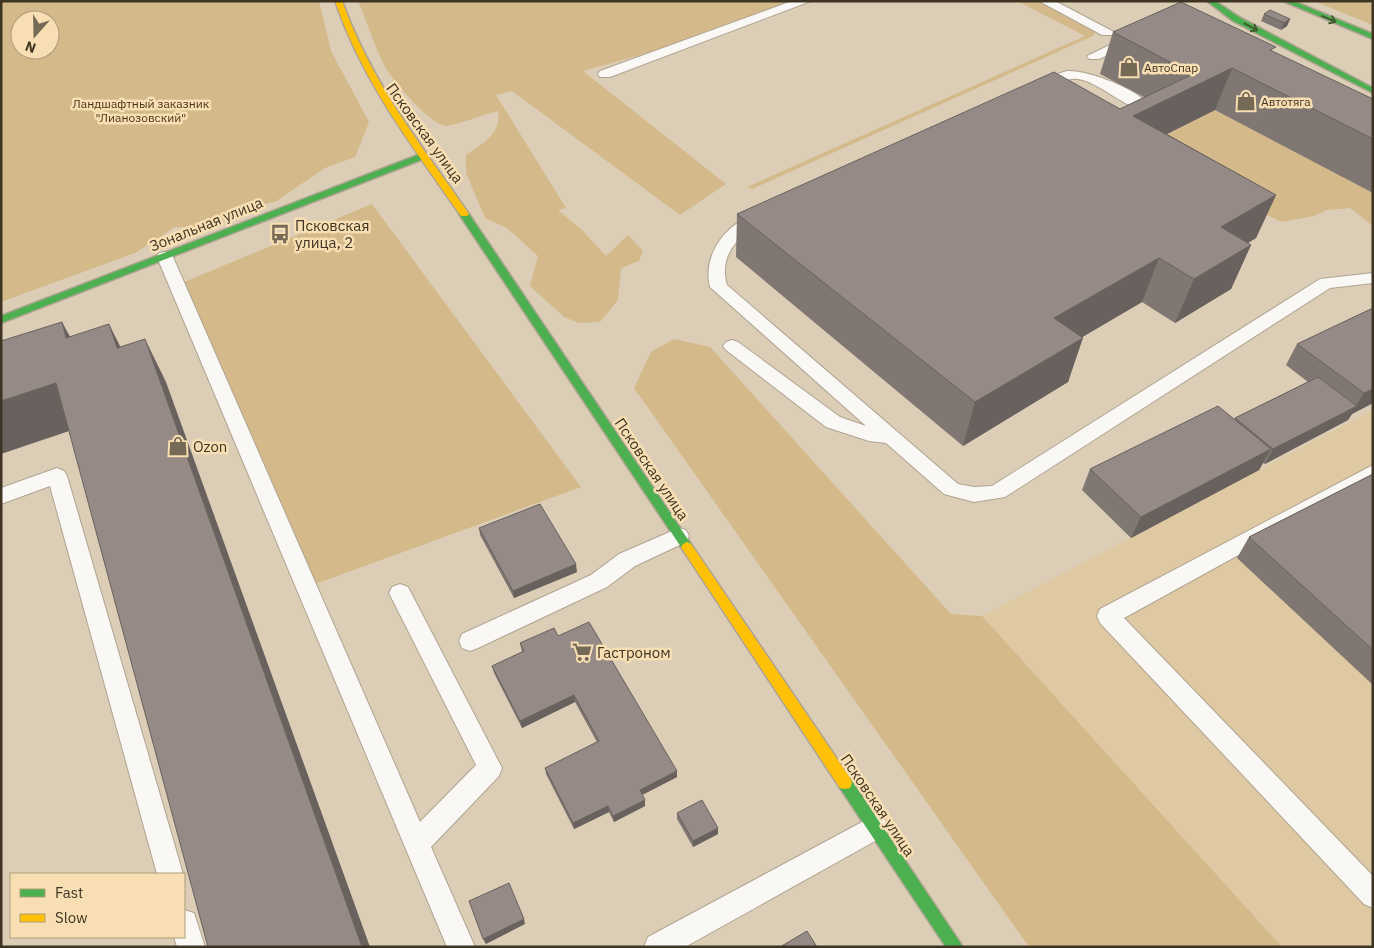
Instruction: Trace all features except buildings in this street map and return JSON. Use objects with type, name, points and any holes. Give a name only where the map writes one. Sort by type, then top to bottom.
[{"type":"street","name":"Псковская улица","points":[[338,1],[341,15],[374,89],[440,178],[955,947]]},
{"type":"street","points":[[1210,1],[1236,19],[1373,91]]},
{"type":"street","points":[[1286,1],[1373,37]]},
{"type":"street","name":"Зональная улица","points":[[1,320],[422,156]]},
{"type":"lane","points":[[605,74],[806,1]]},
{"type":"lane","points":[[1045,1],[1107,32]]},
{"type":"lane","points":[[1094,56],[1145,33]]},
{"type":"lane","points":[[1021,96],[1065,76],[1075,75],[1090,78],[1143,106]]},
{"type":"lane","points":[[775,211],[748,224],[726,244],[716,260],[714,275],[719,287],[951,489],[969,496],[998,492],[1326,283],[1373,278]]},
{"type":"lane","points":[[165,257],[461,947]]},
{"type":"lane","points":[[732,346],[833,422],[869,434],[892,438]]},
{"type":"lane","points":[[1373,472],[1108,616],[1373,895]]},
{"type":"lane","points":[[1,496],[57,476],[170,873]]},
{"type":"lane","points":[[470,641],[599,581],[627,560],[679,536]]},
{"type":"lane","points":[[400,593],[490,768],[418,844]]},
{"type":"lane","points":[[658,947],[875,827]]},
{"type":"lane","points":[[185,926],[191,947]]},
{"type":"shaded area","points":[[1373,410],[1373,947],[1282,947],[982,616]]},
{"type":"green space","name":"Ландшафтный заказник \"Лианозовский\"","points":[[1,1],[319,1],[331,51],[369,122],[355,157],[325,168],[275,202],[252,206],[216,223],[201,227],[175,227],[135,253],[1,302]]},
{"type":"green space","points":[[358,1],[797,1],[655,51],[583,71],[726,184],[680,215],[512,91],[496,95],[566,208],[558,210],[582,230],[606,256],[628,235],[643,251],[639,261],[621,268],[618,300],[600,322],[579,323],[564,317],[530,286],[538,256],[507,228],[485,218],[466,173],[466,155],[484,143],[494,132],[497,126],[498,111],[446,126],[439,124],[431,118],[403,91],[384,65]]},
{"type":"green space","points":[[1017,1],[1038,1],[1096,30],[1093,36],[752,189],[747,187],[1085,36]]},
{"type":"green space","points":[[1314,1],[1364,1],[1373,5],[1373,25]]},
{"type":"green space","points":[[1215,110],[1373,193],[1373,226],[1350,208],[1327,210],[1314,216],[1282,222],[1225,197],[1151,143]]},
{"type":"green space","points":[[372,204],[581,487],[307,587],[177,285]]},
{"type":"green space","points":[[674,339],[710,347],[951,614],[982,616],[1282,947],[1029,947],[634,388],[651,352]]},
{"type":"traffic: fast","points":[[1210,1],[1236,19],[1373,91]]},
{"type":"traffic: fast","points":[[1286,1],[1373,37]]},
{"type":"traffic: fast","points":[[1,320],[423,156]]},
{"type":"traffic: fast","points":[[464,214],[687,547]]},
{"type":"traffic: fast","points":[[845,783],[955,947]]},
{"type":"traffic: slow","points":[[338,1],[349,31],[377,86],[464,214]]},
{"type":"traffic: slow","points":[[687,547],[845,783]]},
{"type":"place","name":"АвтоСпар","points":[[1129,67]]},
{"type":"place","name":"Автотяга","points":[[1246,101]]},
{"type":"place","name":"Псковская улица, 2","points":[[280,234]]},
{"type":"place","name":"Ozon","points":[[178,446]]},
{"type":"place","name":"Гастроном","points":[[582,652]]}]
